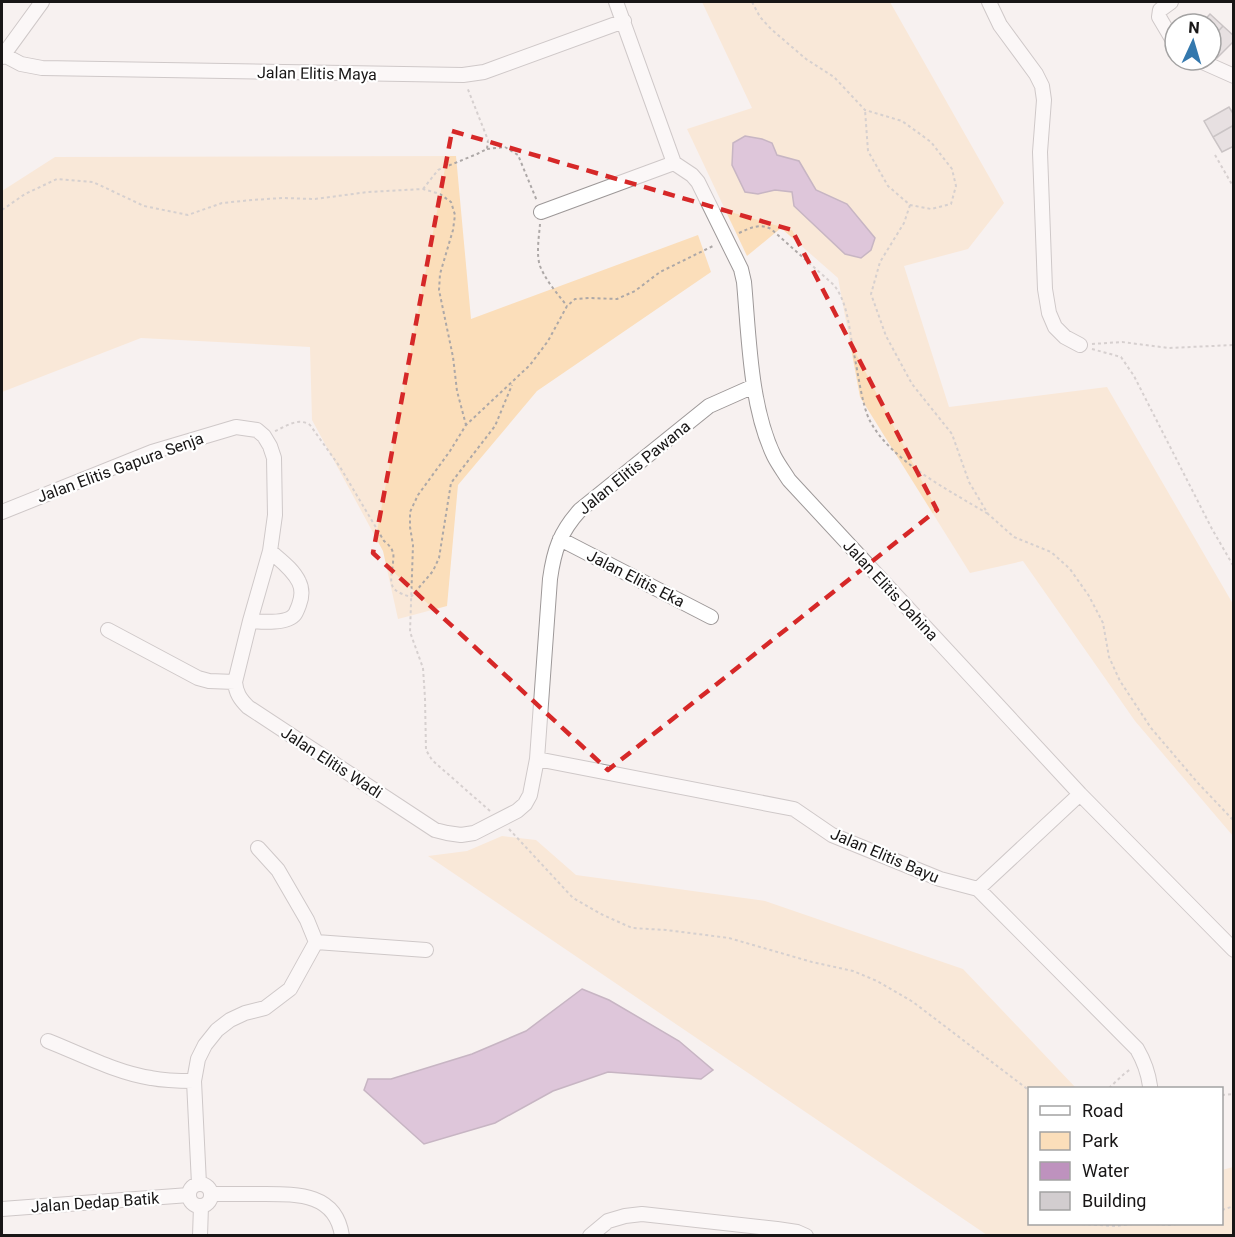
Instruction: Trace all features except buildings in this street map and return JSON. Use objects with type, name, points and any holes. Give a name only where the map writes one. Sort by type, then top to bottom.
[{"type":"street","points":[[3,56],[42,2]]},
{"type":"street","points":[[541,212],[674,163],[616,2]]},
{"type":"street","points":[[990,2],[1000,25],[1036,74],[1041,86],[1044,100],[1040,152],[1045,289],[1049,313],[1055,327],[1065,338],[1080,345]]},
{"type":"street","points":[[1163,24],[1159,17],[1160,10],[1171,2]]},
{"type":"street","name":"Jalan Elitis Maya","points":[[3,56],[21,64],[42,68],[463,75],[484,72],[624,21]]},
{"type":"street","name":"Jalan Elitis Dahina","points":[[674,163],[698,182],[741,268],[754,386],[774,457],[789,480],[1080,794],[1233,950]]},
{"type":"street","name":"Jalan Elitis Pawana","points":[[537,759],[553,556],[568,523],[580,510],[700,413],[754,386]]},
{"type":"street","name":"Jalan Elitis Gapura Senja","points":[[2,512],[152,452],[223,430],[236,427],[247,428],[256,430],[264,436]]},
{"type":"street","points":[[108,630],[198,678],[209,681],[235,682],[270,551],[275,515],[274,458],[264,436]]},
{"type":"street","name":"Jalan Elitis Eka","points":[[560,539],[711,616]]},
{"type":"street","points":[[250,621],[277,621],[290,618],[302,598],[299,582],[293,573],[270,551]]},
{"type":"street","name":"Jalan Elitis Wadi","points":[[235,682],[236,692],[248,706],[435,830],[447,834],[474,833],[517,811],[530,795],[537,759]]},
{"type":"street","name":"Jalan Elitis Bayu","points":[[537,759],[794,809],[832,835],[940,879],[978,889]]},
{"type":"street","points":[[1080,794],[978,889],[1137,1049],[1149,1072],[1150,1086]]},
{"type":"street","points":[[199,1184],[194,1081],[198,1059],[216,1030],[230,1020],[265,1008],[290,989],[316,942],[308,920],[279,870],[258,848]]},
{"type":"street","points":[[316,942],[426,950]]},
{"type":"street","points":[[48,1041],[132,1074],[169,1081],[194,1081]]},
{"type":"street","points":[[199,1184],[206,1185],[211,1194],[209,1201],[201,1206],[189,1199],[190,1188],[199,1184]]},
{"type":"street","points":[[211,1194],[298,1194],[317,1200],[337,1217],[342,1236]]},
{"type":"street","name":"Jalan Dedap Batik","points":[[2,1209],[189,1195]]},
{"type":"street","points":[[200,1236],[201,1206]]},
{"type":"street","points":[[590,1236],[608,1221],[642,1214],[777,1229],[806,1236]]},
{"type":"path","points":[[752,2],[760,17],[771,29],[806,59],[834,77],[865,110],[902,121],[931,142],[952,169],[956,186],[951,204],[932,209],[910,205],[888,186],[868,151],[865,110]]},
{"type":"path","points":[[463,75],[488,140],[487,149]]},
{"type":"path","points":[[423,189],[438,170],[487,149],[506,147],[518,155],[541,212],[538,249],[540,265],[551,285],[567,306]]},
{"type":"path","points":[[1215,155],[1233,188]]},
{"type":"path","points":[[2,210],[25,194],[57,179],[93,182],[144,206],[188,215],[222,203],[282,198],[315,199],[368,192],[423,189],[440,194],[451,202],[455,215],[440,274],[439,290],[448,329],[456,391],[466,425]]},
{"type":"path","points":[[910,205],[904,223],[880,262],[871,294],[885,336],[912,384],[952,434],[969,482],[988,514]]},
{"type":"path","points":[[1028,1090],[913,1002],[869,977],[729,938],[632,928],[601,914],[573,898],[501,820],[432,760],[426,750],[423,668],[410,632],[413,545],[410,512],[418,495],[466,425],[530,365],[548,341],[567,306],[574,299],[617,299],[635,291],[660,272],[727,238],[753,226],[764,225],[834,285],[846,310],[870,420],[881,437],[909,465],[988,514],[1014,537],[1051,552],[1070,568],[1089,596],[1103,623],[1109,657],[1120,681],[1151,728],[1233,821]]},
{"type":"path","points":[[1080,345],[1122,342],[1169,348],[1233,345]]},
{"type":"path","points":[[1080,345],[1122,357],[1233,567]]},
{"type":"path","points":[[411,597],[433,571],[439,558],[451,483],[495,426],[513,382]]},
{"type":"path","points":[[264,436],[298,421],[304,421],[310,425],[340,467],[384,541],[391,548],[394,554],[391,582],[394,589],[398,593],[411,597]]},
{"type":"path","points":[[1111,1087],[1125,1073],[1144,1061]]},
{"type":"path","points":[[1098,1225],[1124,1225]]},
{"type":"highlighted area","points":[[452,131],[792,230],[937,510],[608,770],[373,553]]},
{"type":"green space","points":[[702,2],[890,2],[1004,203],[968,249],[904,266],[949,407],[1107,387],[1233,604],[1233,836],[1135,721],[1023,561],[970,573],[860,397],[838,278],[781,228],[747,256],[687,129],[752,108]]},
{"type":"green space","points":[[456,156],[471,319],[698,235],[711,272],[537,391],[458,485],[447,606],[398,619],[383,551],[312,420],[310,347],[141,338],[2,392],[2,191],[55,157]]},
{"type":"green space","points":[[502,836],[536,840],[576,875],[765,901],[963,969],[1075,1087],[1028,1087],[1028,1225],[1223,1225],[1223,1170],[1233,1167],[1233,1235],[987,1235],[428,856],[467,851]]},
{"type":"water","points":[[745,136],[772,143],[777,155],[799,161],[816,190],[847,204],[875,238],[871,250],[861,258],[845,254],[794,206],[792,192],[775,190],[758,194],[745,192],[732,165],[733,143]]},
{"type":"water","points":[[582,989],[609,1000],[679,1041],[713,1070],[701,1079],[608,1072],[553,1091],[495,1123],[424,1144],[364,1090],[368,1079],[391,1079],[472,1054],[526,1031]]}]
